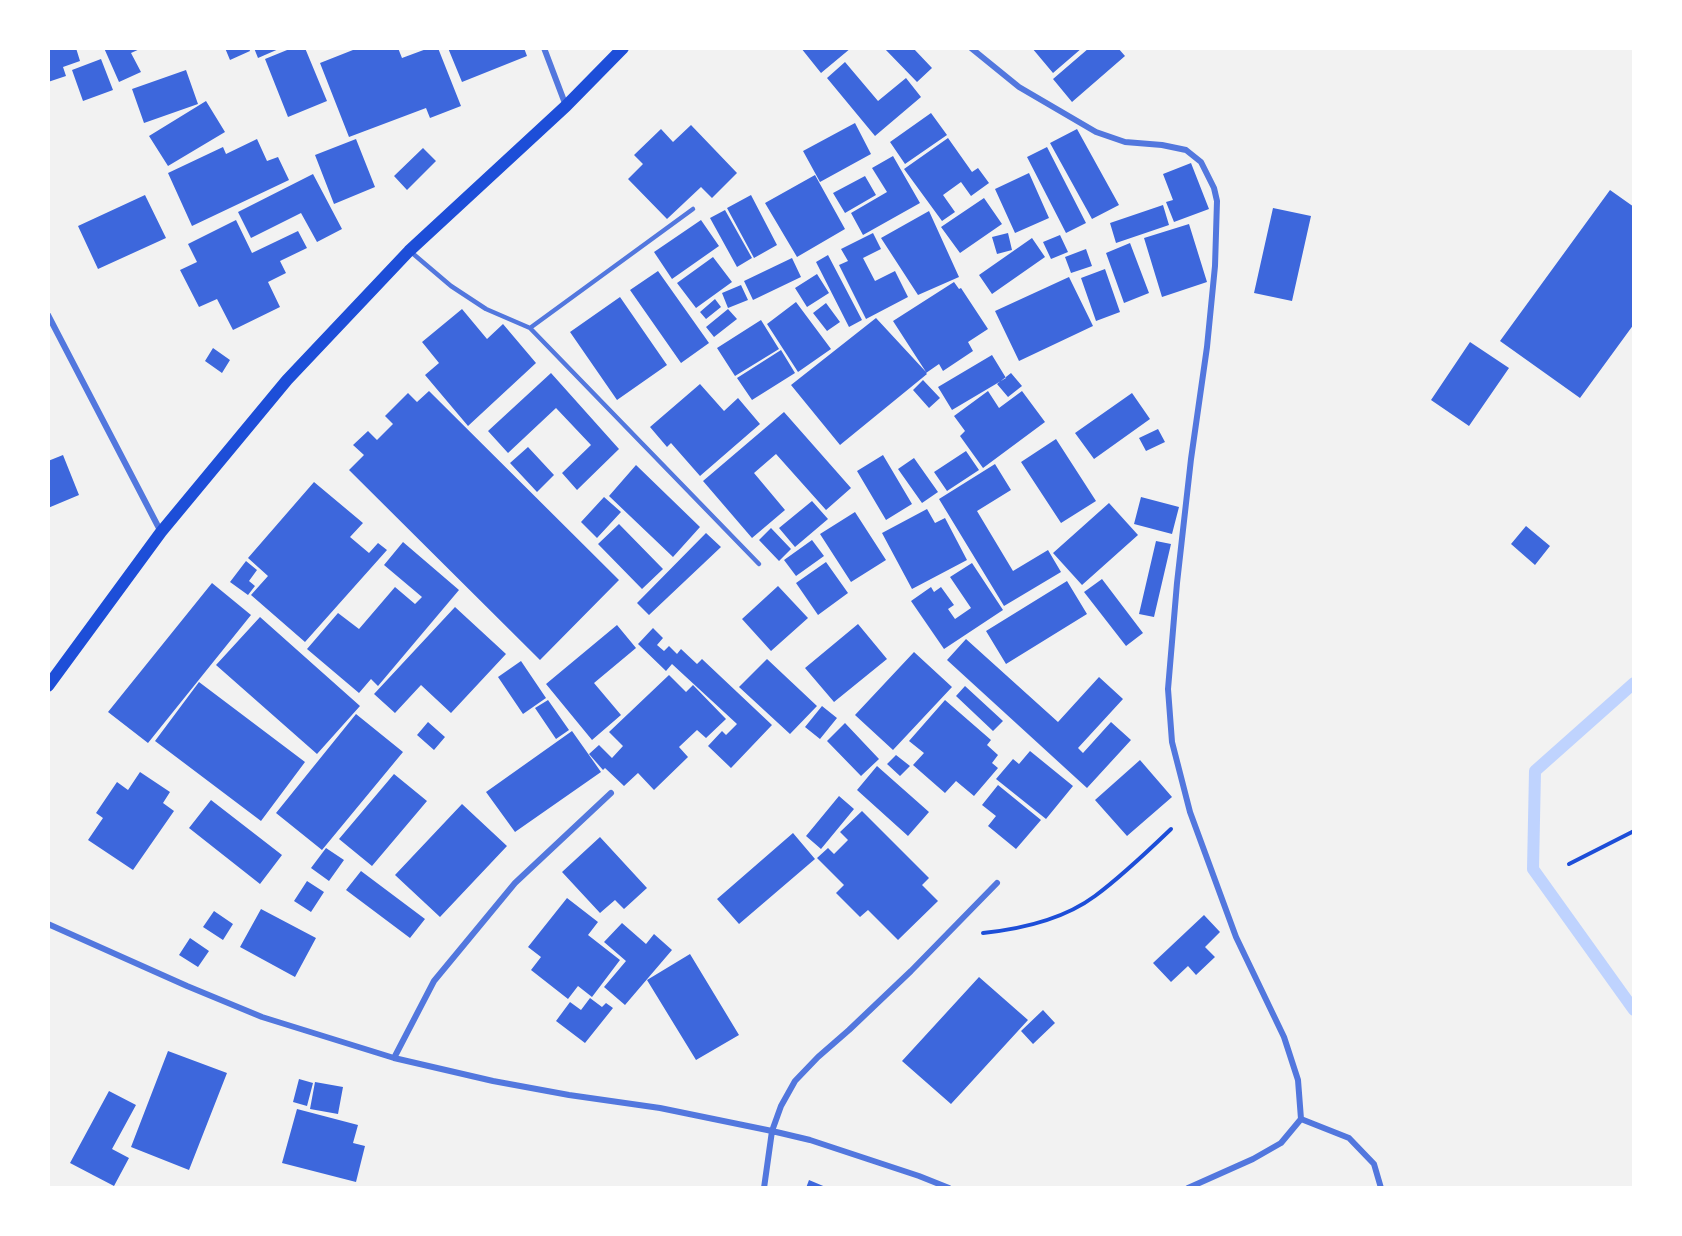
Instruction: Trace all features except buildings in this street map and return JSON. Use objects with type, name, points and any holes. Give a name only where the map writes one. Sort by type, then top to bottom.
[{"type":"main road","points":[[48,686],[161,532],[287,380],[409,251],[566,106],[623,48]]},
{"type":"street","points":[[544,48],[566,106]]},
{"type":"street","points":[[971,48],[1020,87],[1096,132],[1125,142],[1162,145],[1186,150],[1200,162],[1214,188],[1217,201],[1215,266],[1207,347],[1178,572],[1168,689],[1172,742],[1190,812],[1236,937],[1284,1037],[1298,1080],[1301,1119],[1281,1143],[1253,1159],[1188,1188]]},
{"type":"street","points":[[48,315],[161,532]]},
{"type":"street","points":[[394,1058],[434,981],[515,883],[611,793]]},
{"type":"street","points":[[764,1188],[772,1131],[781,1106],[795,1081],[896,986],[997,883]]},
{"type":"street","points":[[48,924],[187,987],[262,1017],[394,1058],[493,1081],[660,1108],[772,1131],[810,1140],[949,1188]]},
{"type":"street","points":[[1301,1119],[1349,1138],[1374,1164],[1382,1188]]},
{"type":"lane","points":[[530,328],[693,209]]},
{"type":"lane","points":[[409,251],[451,286],[486,309],[530,328],[759,564]]},
{"type":"path","points":[[950,932],[976,934],[1001,931],[1032,924],[1066,912],[1094,897],[1190,812]]},
{"type":"path","points":[[1569,864],[1634,831]]},
{"type":"waterway","points":[[1634,683],[1535,771],[1533,869],[1634,1010]]}]
